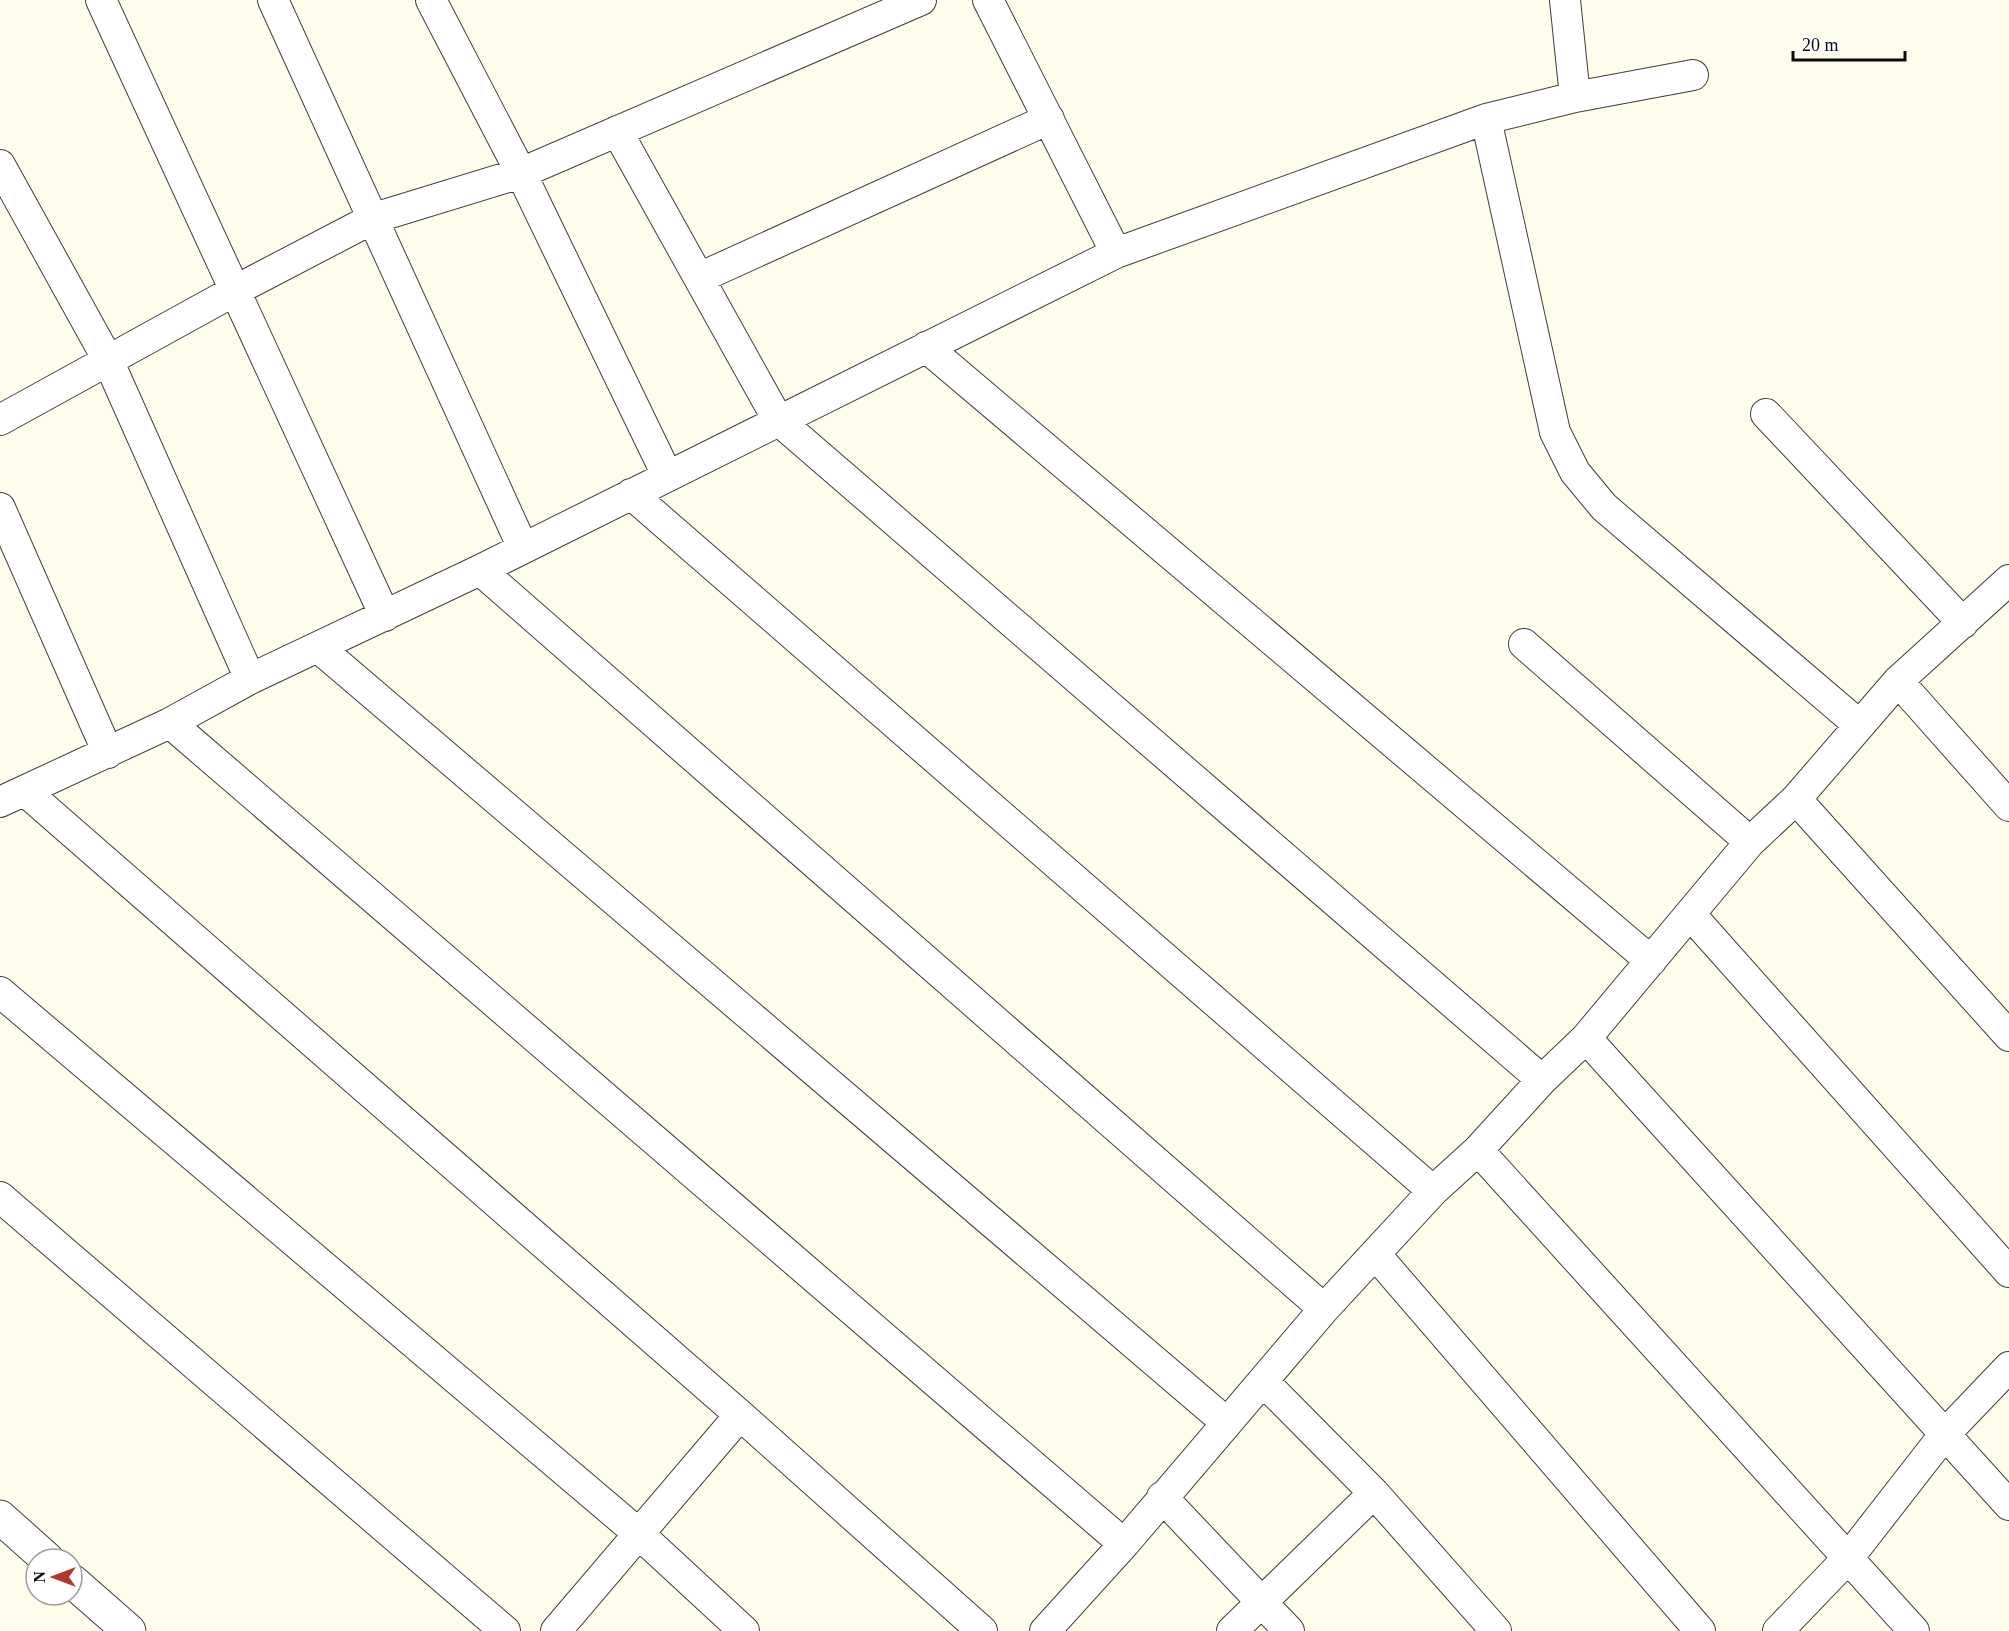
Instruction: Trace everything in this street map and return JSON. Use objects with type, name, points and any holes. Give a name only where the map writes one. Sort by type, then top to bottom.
[{"type":"street","points":[[101,0],[385,616]]},
{"type":"street","points":[[273,0],[523,548]]},
{"type":"street","points":[[431,0],[521,173],[667,475]]},
{"type":"street","points":[[988,0],[1116,253]]},
{"type":"street","points":[[1565,0],[1575,97]]},
{"type":"street","points":[[0,420],[236,290],[374,218],[521,173],[911,2]]},
{"type":"street","points":[[982,1631],[740,1415],[7,798],[170,723],[250,679],[480,570],[1116,253],[1486,119],[1575,97],[1693,75]]},
{"type":"street","points":[[699,278],[1049,119]]},
{"type":"street","points":[[1486,119],[1556,432],[1575,472],[1604,507],[1858,724]]},
{"type":"street","points":[[617,131],[778,420],[1542,1080]]},
{"type":"street","points":[[0,165],[108,360],[250,679]]},
{"type":"street","points":[[926,347],[1651,961]]},
{"type":"street","points":[[1766,414],[1963,623]]},
{"type":"street","points":[[631,494],[1433,1191]]},
{"type":"street","points":[[0,508],[108,753]]},
{"type":"street","points":[[480,570],[1324,1309]]},
{"type":"street","points":[[1058,1627],[1162,1497],[1324,1309],[1433,1191],[1478,1150],[1542,1080],[1586,1038],[1750,842],[1796,799],[1858,724],[1899,681],[2009,580]]},
{"type":"street","points":[[1524,644],[1750,842]]},
{"type":"street","points":[[319,648],[1227,1423]]},
{"type":"street","points":[[1899,681],[2009,806]]},
{"type":"street","points":[[170,723],[1124,1544]]},
{"type":"street","points":[[1796,799],[2009,1036]]},
{"type":"street","points":[[1690,914],[2009,1272]]},
{"type":"street","points":[[0,992],[638,1533],[744,1631]]},
{"type":"street","points":[[1586,1038],[2009,1505]]},
{"type":"street","points":[[1478,1150],[1914,1631]]},
{"type":"street","points":[[0,1197],[505,1631]]},
{"type":"street","points":[[1376,1255],[1700,1631]]},
{"type":"street","points":[[1778,1631],[1849,1557],[1944,1435],[2009,1367]]},
{"type":"street","points":[[1263,1382],[1374,1493],[1496,1631]]},
{"type":"street","points":[[556,1631],[740,1415]]},
{"type":"street","points":[[1232,1631],[1374,1493]]},
{"type":"street","points":[[1162,1497],[1263,1601],[1288,1631]]},
{"type":"street","points":[[0,1517],[34,1547]]},
{"type":"street","points":[[84,1592],[129,1631]]}]
